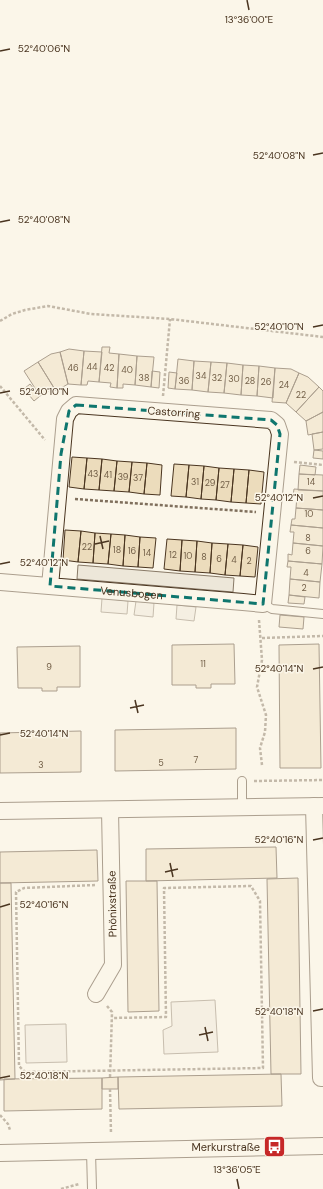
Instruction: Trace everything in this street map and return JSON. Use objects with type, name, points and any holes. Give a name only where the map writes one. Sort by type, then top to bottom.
[{"type":"street","name":"Castorring","points":[[50,586],[60,454],[65,419],[69,410],[76,405],[271,420],[277,425],[280,434],[263,604]]},
{"type":"street","name":"Venusbogen","points":[[0,582],[263,604]]},
{"type":"street","points":[[0,811],[319,806],[321,1078],[323,1078]]},
{"type":"street","name":"Phönixstraße","points":[[96,994],[112,964],[110,810]]},
{"type":"street","points":[[0,1153],[323,1146]]},
{"type":"lane","points":[[263,604],[272,609],[323,614]]},
{"type":"lane","points":[[242,781],[242,807]]},
{"type":"lane","points":[[91,1151],[92,1185]]},
{"type":"path","points":[[0,321],[12,314],[48,306],[105,316],[170,319],[323,337]]},
{"type":"path","points":[[162,411],[170,319]]},
{"type":"path","points":[[0,386],[48,443],[60,454]]},
{"type":"path","points":[[277,460],[323,465]]},
{"type":"path","points":[[56,498],[272,513]]},
{"type":"path","points":[[262,765],[260,748],[265,732],[266,715],[257,687],[262,660],[259,620],[263,604]]},
{"type":"path","points":[[261,638],[323,636]]},
{"type":"path","points":[[242,781],[323,780]]},
{"type":"path","points":[[112,885],[24,888],[16,892],[19,1066],[25,1072],[262,1068],[260,901],[250,886],[164,888],[166,1017],[112,1018]]},
{"type":"path","points":[[110,1078],[112,1012]]},
{"type":"path","points":[[110,1089],[111,1150]]},
{"type":"path","points":[[0,1115],[8,1124],[10,1130]]},
{"type":"path","points":[[61,1189],[92,1185]]},
{"type":"highlighted area","points":[[76,405],[271,420],[277,425],[280,434],[263,604],[50,586],[61,454],[69,411]]},
{"type":"shaded area","points":[[78,565],[234,578],[233,592],[77,579]]},
{"type":"shaded area","points":[[102,598],[128,601],[127,614],[101,612]]},
{"type":"shaded area","points":[[136,601],[154,603],[153,617],[134,615]]},
{"type":"shaded area","points":[[177,605],[196,607],[194,621],[176,619]]},
{"type":"shaded area","points":[[215,1000],[218,1052],[164,1054],[163,1030],[172,1026],[171,1002]]},
{"type":"shaded area","points":[[66,1024],[67,1062],[26,1063],[25,1025]]},
{"type":"building","points":[[102,347],[110,347],[109,353],[119,354],[117,388],[110,387],[111,383],[99,382]]},
{"type":"building","points":[[69,349],[84,351],[81,385],[68,384],[60,352]]},
{"type":"building","points":[[84,351],[102,352],[99,382],[88,381],[87,385],[81,385]]},
{"type":"building","points":[[60,352],[68,384],[56,391],[38,362],[51,354]]},
{"type":"building","points":[[119,354],[137,356],[135,385],[123,384],[123,388],[117,388]]},
{"type":"building","points":[[137,356],[154,357],[151,387],[135,385]]},
{"type":"building","points":[[178,359],[194,361],[192,390],[175,389]]},
{"type":"building","points":[[194,361],[211,362],[208,392],[192,390]]},
{"type":"building","points":[[38,362],[54,388],[40,396],[24,371]]},
{"type":"building","points":[[211,362],[227,363],[224,393],[208,392]]},
{"type":"building","points":[[227,363],[243,365],[241,395],[224,393]]},
{"type":"building","points":[[243,365],[259,366],[257,396],[241,395]]},
{"type":"building","points":[[259,366],[275,368],[273,398],[257,396]]},
{"type":"building","points":[[275,368],[291,369],[299,373],[286,403],[272,402]]},
{"type":"building","points":[[152,371],[160,372],[159,388],[151,387]]},
{"type":"building","points":[[169,372],[177,373],[175,389],[168,388]]},
{"type":"building","points":[[299,373],[308,377],[319,387],[296,412],[286,403]]},
{"type":"building","points":[[30,384],[40,396],[34,401],[24,389]]},
{"type":"building","points":[[319,387],[323,391],[323,412],[306,421],[296,412]]},
{"type":"building","points":[[323,412],[323,432],[308,435],[306,421]]},
{"type":"building","points":[[323,432],[323,449],[314,450],[312,434]]},
{"type":"building","points":[[314,450],[323,451],[323,459],[313,458]]},
{"type":"building","points":[[72,457],[87,458],[84,489],[69,487]]},
{"type":"building","points":[[87,458],[102,459],[99,490],[84,489]]},
{"type":"building","points":[[102,459],[117,461],[114,491],[99,490]]},
{"type":"building","points":[[117,461],[132,462],[129,492],[114,491]]},
{"type":"building","points":[[132,462],[147,463],[144,494],[129,492]]},
{"type":"building","points":[[147,463],[162,465],[160,495],[144,494]]},
{"type":"building","points":[[174,464],[189,465],[186,497],[171,496]]},
{"type":"building","points":[[189,465],[204,466],[201,499],[186,497]]},
{"type":"building","points":[[300,465],[316,467],[315,475],[299,474]]},
{"type":"building","points":[[204,466],[219,468],[216,500],[201,499]]},
{"type":"building","points":[[219,468],[234,469],[231,502],[216,500]]},
{"type":"building","points":[[234,469],[249,470],[246,503],[231,502]]},
{"type":"building","points":[[249,470],[264,472],[261,504],[246,503]]},
{"type":"building","points":[[299,474],[323,475],[323,491],[298,490]]},
{"type":"building","points":[[294,489],[323,491],[323,510],[296,508],[297,496],[293,496]]},
{"type":"building","points":[[296,508],[323,510],[323,528],[291,525],[292,519],[295,519]]},
{"type":"building","points":[[291,525],[323,528],[323,546],[293,543],[294,532],[290,532]]},
{"type":"building","points":[[65,530],[81,531],[78,562],[63,560]]},
{"type":"building","points":[[81,531],[95,533],[93,563],[78,562]]},
{"type":"building","points":[[95,533],[111,534],[108,564],[93,563]]},
{"type":"building","points":[[111,534],[125,535],[123,566],[108,564]]},
{"type":"building","points":[[125,535],[140,537],[138,567],[123,566]]},
{"type":"building","points":[[140,537],[156,538],[153,568],[138,567]]},
{"type":"building","points":[[167,539],[182,540],[180,571],[164,569]]},
{"type":"building","points":[[182,540],[197,541],[195,572],[180,571]]},
{"type":"building","points":[[197,541],[212,543],[210,573],[195,572]]},
{"type":"building","points":[[212,543],[228,544],[225,575],[210,573]]},
{"type":"building","points":[[293,543],[323,546],[322,564],[288,561],[288,554],[292,555]]},
{"type":"building","points":[[228,544],[243,545],[240,576],[225,575]]},
{"type":"building","points":[[243,545],[258,547],[255,577],[240,576]]},
{"type":"building","points":[[288,561],[322,564],[320,582],[290,579],[291,567],[287,567]]},
{"type":"building","points":[[290,579],[320,582],[319,598],[289,595]]},
{"type":"building","points":[[289,595],[305,597],[304,604],[288,603]]},
{"type":"building","points":[[280,615],[304,617],[303,629],[279,627]]},
{"type":"building","points":[[234,644],[235,684],[211,684],[211,688],[196,688],[196,685],[172,685],[172,645]]},
{"type":"building","points":[[319,644],[321,768],[280,768],[279,645]]},
{"type":"building","points":[[80,646],[80,687],[57,687],[57,691],[42,691],[42,688],[18,688],[17,647]]},
{"type":"building","points":[[236,728],[236,769],[115,771],[115,730]]},
{"type":"building","points":[[81,731],[81,772],[0,773],[0,733]]},
{"type":"building","points":[[276,847],[277,878],[146,881],[146,849]]},
{"type":"building","points":[[97,850],[98,881],[0,883],[0,852]]},
{"type":"building","points":[[298,878],[301,1074],[271,1074],[267,879]]},
{"type":"building","points":[[126,881],[157,881],[159,1011],[128,1012]]},
{"type":"building","points":[[0,883],[11,883],[15,1079],[0,1080]]},
{"type":"building","points":[[281,1074],[282,1106],[119,1109],[118,1077]]},
{"type":"building","points":[[118,1077],[118,1089],[102,1089],[102,1078]]},
{"type":"building","points":[[102,1078],[102,1109],[4,1111],[4,1079]]},
{"type":"place","name":"Merkurstraße","points":[[275,1147]]}]
